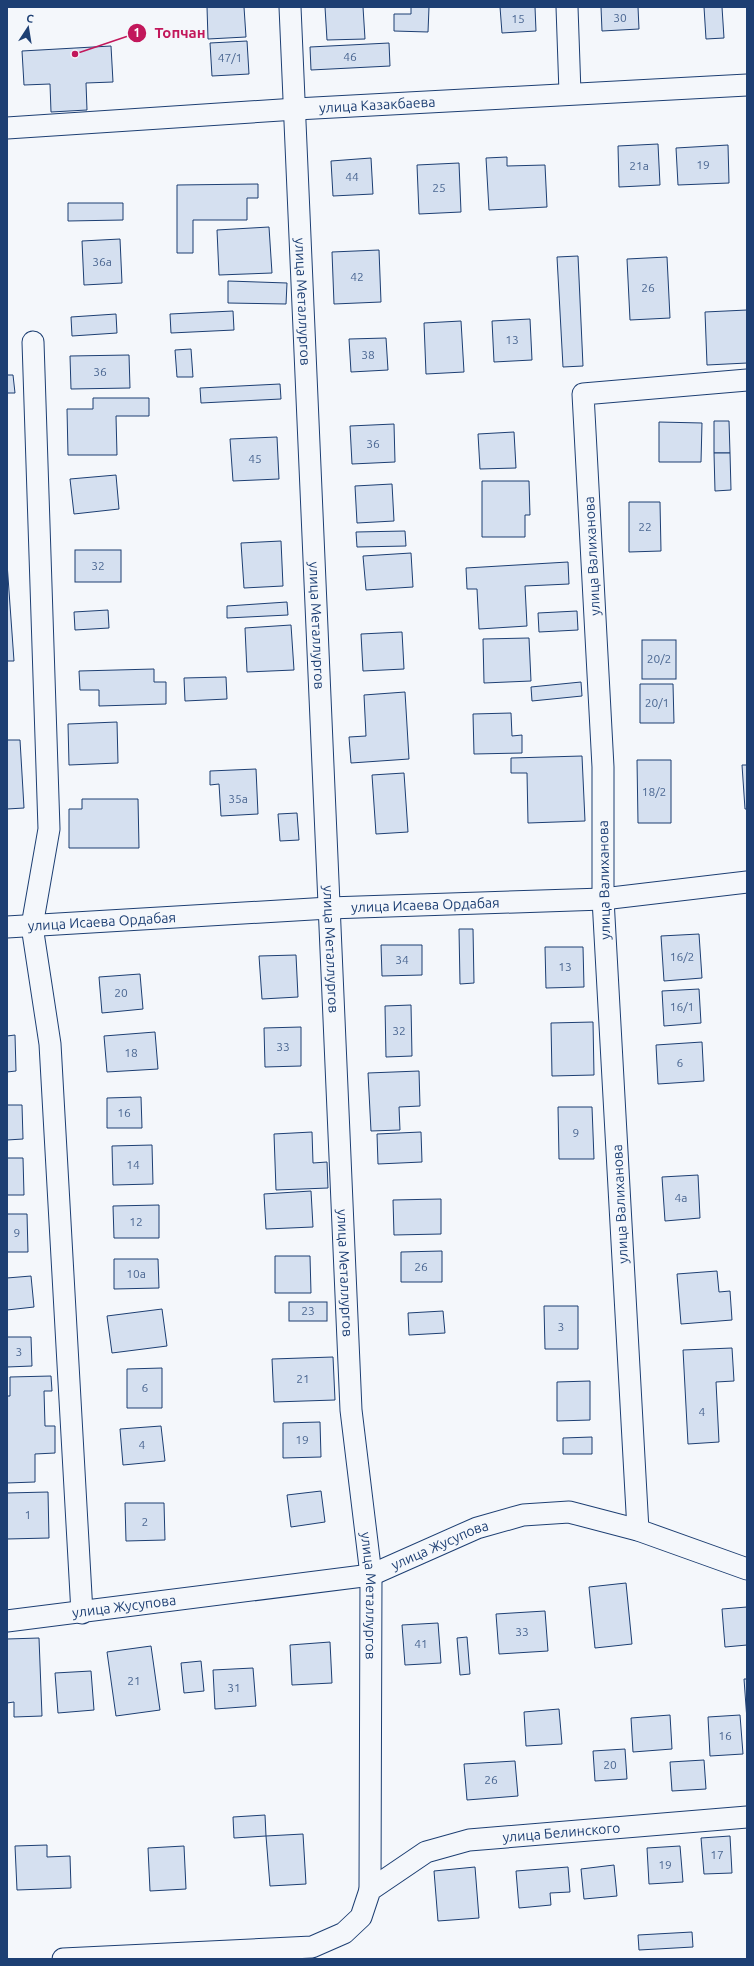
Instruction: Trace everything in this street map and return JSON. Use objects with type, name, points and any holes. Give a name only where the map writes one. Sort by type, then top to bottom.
[{"type":"street","name":"улица Металлургов","points":[[290,7],[296,109],[351,1410],[371,1575],[378,1884]]},
{"type":"street","points":[[567,7],[570,93]]},
{"type":"street","name":"улица Казакбаева","points":[[7,128],[570,93],[747,85]]},
{"type":"street","points":[[33,342],[49,829],[32,926],[50,1044],[82,1613]]},
{"type":"street","name":"улица Валиханова","points":[[638,1530],[603,899],[603,767],[583,394],[747,380]]},
{"type":"street","name":"улица Исаева Ордабая","points":[[7,927],[329,908],[603,899],[747,882]]},
{"type":"street","name":"улица Жусупова","points":[[7,1621],[82,1613],[371,1575],[477,1528],[523,1515],[569,1512],[638,1530],[747,1569]]},
{"type":"street","name":"улица Белинского","points":[[378,1884],[426,1852],[469,1840],[747,1817]]},
{"type":"street","points":[[63,1959],[312,1947],[344,1933],[360,1917],[378,1884]]},
{"type":"building","points":[[207,7],[244,7],[246,37],[208,39]]},
{"type":"building","points":[[325,7],[363,7],[365,39],[327,40]]},
{"type":"building","points":[[411,7],[429,7],[428,32],[394,31],[394,14],[411,14]]},
{"type":"building","points":[[500,7],[535,7],[536,31],[502,33]]},
{"type":"building","points":[[601,7],[638,7],[639,29],[602,31]]},
{"type":"building","points":[[704,7],[722,7],[724,38],[706,39]]},
{"type":"building","points":[[247,41],[249,74],[212,76],[210,43]]},
{"type":"building","points":[[389,43],[390,66],[311,70],[310,47]]},
{"type":"building","points":[[111,46],[113,82],[86,83],[87,110],[51,112],[50,84],[24,85],[22,51]]},
{"type":"building","points":[[658,144],[660,185],[619,187],[618,146]]},
{"type":"building","points":[[728,145],[729,183],[678,185],[676,148]]},
{"type":"building","points":[[507,157],[507,166],[545,165],[547,207],[489,210],[486,158]]},
{"type":"building","points":[[371,158],[373,194],[333,196],[331,161]]},
{"type":"building","points":[[459,163],[461,212],[419,214],[417,165]]},
{"type":"building","points":[[258,184],[258,198],[247,198],[247,220],[193,220],[193,253],[177,253],[177,185]]},
{"type":"building","points":[[68,203],[123,203],[123,220],[68,221]]},
{"type":"building","points":[[269,227],[272,273],[219,275],[217,230]]},
{"type":"building","points":[[120,239],[122,283],[84,285],[82,241]]},
{"type":"building","points":[[379,250],[381,302],[334,304],[332,252]]},
{"type":"building","points":[[578,256],[583,366],[563,367],[557,257]]},
{"type":"building","points":[[667,257],[670,318],[630,320],[627,259]]},
{"type":"building","points":[[228,281],[287,283],[286,304],[228,303]]},
{"type":"building","points":[[747,310],[747,363],[707,365],[705,312]]},
{"type":"building","points":[[233,311],[234,330],[171,333],[170,314]]},
{"type":"building","points":[[116,314],[117,333],[72,336],[71,317]]},
{"type":"building","points":[[530,319],[532,360],[494,362],[492,321]]},
{"type":"building","points":[[461,321],[464,372],[426,374],[424,323]]},
{"type":"building","points":[[386,338],[388,370],[351,372],[349,339]]},
{"type":"building","points":[[191,349],[193,377],[177,377],[175,350]]},
{"type":"building","points":[[129,355],[130,388],[71,389],[70,356]]},
{"type":"building","points":[[7,375],[13,375],[15,393],[7,393]]},
{"type":"building","points":[[280,384],[281,399],[201,403],[200,388]]},
{"type":"building","points":[[93,398],[149,398],[149,416],[116,416],[117,455],[68,455],[67,409],[93,409]]},
{"type":"building","points":[[714,421],[729,421],[730,453],[714,453]]},
{"type":"building","points":[[659,422],[702,423],[701,462],[659,462]]},
{"type":"building","points":[[394,424],[395,462],[352,464],[350,426]]},
{"type":"building","points":[[514,432],[516,468],[480,469],[478,434]]},
{"type":"building","points":[[277,437],[279,479],[233,481],[230,439]]},
{"type":"building","points":[[714,453],[730,453],[731,490],[715,491]]},
{"type":"building","points":[[116,475],[119,509],[74,514],[70,479]]},
{"type":"building","points":[[482,481],[529,481],[530,515],[525,515],[525,537],[482,537]]},
{"type":"building","points":[[392,484],[394,521],[357,523],[355,486]]},
{"type":"building","points":[[629,502],[660,502],[661,551],[629,552]]},
{"type":"building","points":[[405,531],[406,546],[357,547],[356,532]]},
{"type":"building","points":[[281,541],[283,586],[244,588],[241,543]]},
{"type":"building","points":[[75,550],[121,550],[121,582],[75,582]]},
{"type":"building","points":[[411,553],[413,587],[366,590],[363,556]]},
{"type":"building","points":[[568,562],[569,584],[525,586],[527,626],[479,629],[477,589],[467,589],[466,568]]},
{"type":"building","points":[[7,563],[14,661],[7,661]]},
{"type":"building","points":[[287,602],[288,615],[227,618],[227,606]]},
{"type":"building","points":[[108,610],[109,628],[75,630],[74,612]]},
{"type":"building","points":[[577,611],[578,630],[539,632],[538,613]]},
{"type":"building","points":[[291,625],[294,670],[247,672],[245,628]]},
{"type":"building","points":[[402,632],[404,669],[363,671],[361,634]]},
{"type":"building","points":[[529,638],[531,681],[484,683],[483,639]]},
{"type":"building","points":[[642,640],[676,640],[676,679],[642,679]]},
{"type":"building","points":[[154,669],[154,682],[166,682],[166,704],[99,706],[99,690],[80,690],[79,671]]},
{"type":"building","points":[[226,677],[227,699],[185,701],[184,678]]},
{"type":"building","points":[[581,682],[582,696],[532,701],[531,687]]},
{"type":"building","points":[[640,684],[673,684],[674,723],[640,723]]},
{"type":"building","points":[[405,692],[409,759],[351,763],[349,737],[366,736],[364,695]]},
{"type":"building","points":[[511,713],[512,736],[522,735],[522,753],[474,754],[473,714]]},
{"type":"building","points":[[117,722],[118,763],[69,765],[68,724]]},
{"type":"building","points":[[7,740],[20,740],[24,808],[7,809]]},
{"type":"building","points":[[582,756],[585,821],[528,823],[527,773],[511,773],[511,758]]},
{"type":"building","points":[[637,760],[671,760],[671,823],[638,823]]},
{"type":"building","points":[[742,765],[747,765],[747,809],[745,809]]},
{"type":"building","points":[[256,769],[258,814],[221,816],[219,784],[210,785],[210,771]]},
{"type":"building","points":[[404,773],[408,832],[376,834],[372,775]]},
{"type":"building","points":[[82,799],[138,799],[139,848],[69,848],[69,809],[82,809]]},
{"type":"building","points":[[297,813],[299,840],[280,841],[278,814]]},
{"type":"building","points":[[459,929],[473,929],[474,983],[460,984]]},
{"type":"building","points":[[699,934],[702,978],[664,981],[661,936]]},
{"type":"building","points":[[381,945],[422,945],[422,975],[382,976]]},
{"type":"building","points":[[545,947],[583,947],[584,987],[546,988]]},
{"type":"building","points":[[296,955],[298,997],[262,999],[259,956]]},
{"type":"building","points":[[140,974],[143,1009],[102,1013],[99,977]]},
{"type":"building","points":[[699,989],[701,1023],[664,1026],[662,991]]},
{"type":"building","points":[[411,1005],[412,1056],[386,1057],[385,1006]]},
{"type":"building","points":[[593,1022],[594,1075],[552,1076],[551,1023]]},
{"type":"building","points":[[301,1027],[301,1066],[265,1067],[264,1028]]},
{"type":"building","points":[[155,1032],[158,1069],[107,1072],[104,1036]]},
{"type":"building","points":[[15,1035],[16,1071],[7,1072],[7,1036]]},
{"type":"building","points":[[702,1042],[704,1081],[658,1084],[656,1045]]},
{"type":"building","points":[[419,1071],[420,1106],[399,1107],[400,1130],[371,1131],[368,1073]]},
{"type":"building","points":[[141,1097],[142,1128],[107,1128],[107,1098]]},
{"type":"building","points":[[7,1105],[22,1105],[23,1139],[7,1140]]},
{"type":"building","points":[[558,1107],[592,1107],[594,1159],[559,1159]]},
{"type":"building","points":[[312,1132],[313,1163],[327,1162],[328,1188],[276,1190],[274,1134]]},
{"type":"building","points":[[421,1132],[422,1162],[378,1164],[377,1134]]},
{"type":"building","points":[[152,1145],[153,1184],[113,1185],[112,1146]]},
{"type":"building","points":[[7,1158],[23,1158],[24,1195],[7,1195]]},
{"type":"building","points":[[698,1175],[700,1218],[665,1221],[662,1177]]},
{"type":"building","points":[[311,1191],[313,1227],[266,1229],[264,1194]]},
{"type":"building","points":[[441,1199],[441,1234],[394,1235],[393,1200]]},
{"type":"building","points":[[159,1205],[159,1238],[114,1238],[113,1206]]},
{"type":"building","points":[[7,1214],[27,1214],[28,1252],[7,1252]]},
{"type":"building","points":[[442,1251],[442,1282],[401,1282],[401,1252]]},
{"type":"building","points":[[275,1256],[310,1256],[311,1293],[275,1293]]},
{"type":"building","points":[[114,1259],[158,1259],[159,1288],[114,1289]]},
{"type":"building","points":[[717,1271],[719,1292],[730,1291],[732,1320],[681,1324],[677,1274]]},
{"type":"building","points":[[31,1276],[34,1307],[7,1310],[7,1278]]},
{"type":"building","points":[[289,1302],[327,1302],[327,1321],[289,1321]]},
{"type":"building","points":[[544,1306],[578,1306],[578,1349],[545,1349]]},
{"type":"building","points":[[162,1309],[167,1346],[112,1353],[107,1316]]},
{"type":"building","points":[[443,1311],[445,1333],[409,1335],[408,1313]]},
{"type":"building","points":[[7,1337],[31,1337],[32,1366],[7,1367]]},
{"type":"building","points":[[732,1348],[734,1381],[716,1382],[719,1442],[688,1444],[683,1350]]},
{"type":"building","points":[[333,1357],[335,1400],[274,1402],[272,1359]]},
{"type":"building","points":[[162,1368],[162,1408],[127,1408],[127,1369]]},
{"type":"building","points":[[51,1376],[52,1391],[44,1391],[45,1426],[55,1426],[55,1453],[35,1454],[35,1482],[7,1483],[7,1396],[10,1396],[10,1377]]},
{"type":"building","points":[[590,1381],[590,1420],[557,1421],[557,1382]]},
{"type":"building","points":[[320,1422],[321,1457],[283,1458],[283,1423]]},
{"type":"building","points":[[161,1426],[165,1461],[123,1465],[120,1429]]},
{"type":"building","points":[[592,1437],[592,1454],[563,1454],[563,1438]]},
{"type":"building","points":[[321,1491],[325,1522],[291,1527],[287,1495]]},
{"type":"building","points":[[48,1492],[49,1538],[7,1539],[7,1493]]},
{"type":"building","points":[[125,1503],[164,1503],[165,1540],[126,1541]]},
{"type":"building","points":[[626,1583],[632,1644],[595,1648],[589,1587]]},
{"type":"building","points":[[747,1607],[747,1645],[725,1647],[722,1609]]},
{"type":"building","points":[[545,1611],[548,1651],[499,1654],[496,1614]]},
{"type":"building","points":[[438,1623],[441,1663],[405,1665],[402,1625]]},
{"type":"building","points":[[467,1637],[470,1674],[460,1675],[457,1638]]},
{"type":"building","points":[[39,1638],[42,1716],[14,1717],[14,1702],[7,1703],[7,1639]]},
{"type":"building","points":[[330,1642],[332,1683],[292,1685],[290,1645]]},
{"type":"building","points":[[151,1646],[160,1710],[116,1716],[107,1652]]},
{"type":"building","points":[[201,1661],[204,1691],[184,1693],[181,1663]]},
{"type":"building","points":[[253,1668],[256,1706],[215,1709],[213,1670]]},
{"type":"building","points":[[91,1671],[94,1710],[58,1713],[55,1673]]},
{"type":"building","points":[[744,1679],[747,1679],[747,1720]]},
{"type":"building","points":[[559,1709],[562,1744],[526,1746],[524,1712]]},
{"type":"building","points":[[670,1715],[672,1749],[633,1752],[631,1718]]},
{"type":"building","points":[[740,1715],[743,1754],[710,1756],[708,1717]]},
{"type":"building","points":[[625,1749],[627,1779],[595,1781],[593,1751]]},
{"type":"building","points":[[704,1760],[706,1789],[672,1791],[670,1762]]},
{"type":"building","points":[[515,1761],[518,1796],[467,1800],[464,1764]]},
{"type":"building","points":[[265,1815],[266,1836],[234,1838],[233,1817]]},
{"type":"building","points":[[303,1834],[306,1884],[270,1886],[266,1836]]},
{"type":"building","points":[[730,1836],[732,1873],[704,1874],[701,1838]]},
{"type":"building","points":[[47,1845],[47,1857],[70,1856],[71,1888],[17,1890],[15,1846]]},
{"type":"building","points":[[184,1846],[186,1889],[150,1891],[148,1848]]},
{"type":"building","points":[[680,1846],[683,1882],[649,1884],[647,1848]]},
{"type":"building","points":[[614,1865],[617,1896],[584,1899],[581,1869]]},
{"type":"building","points":[[475,1867],[479,1918],[438,1921],[434,1871]]},
{"type":"building","points":[[568,1867],[570,1892],[550,1893],[551,1905],[519,1908],[516,1871]]},
{"type":"building","points":[[692,1932],[693,1947],[639,1950],[638,1935]]},
{"type":"place","name":"Топчан","points":[[75,54]]}]
